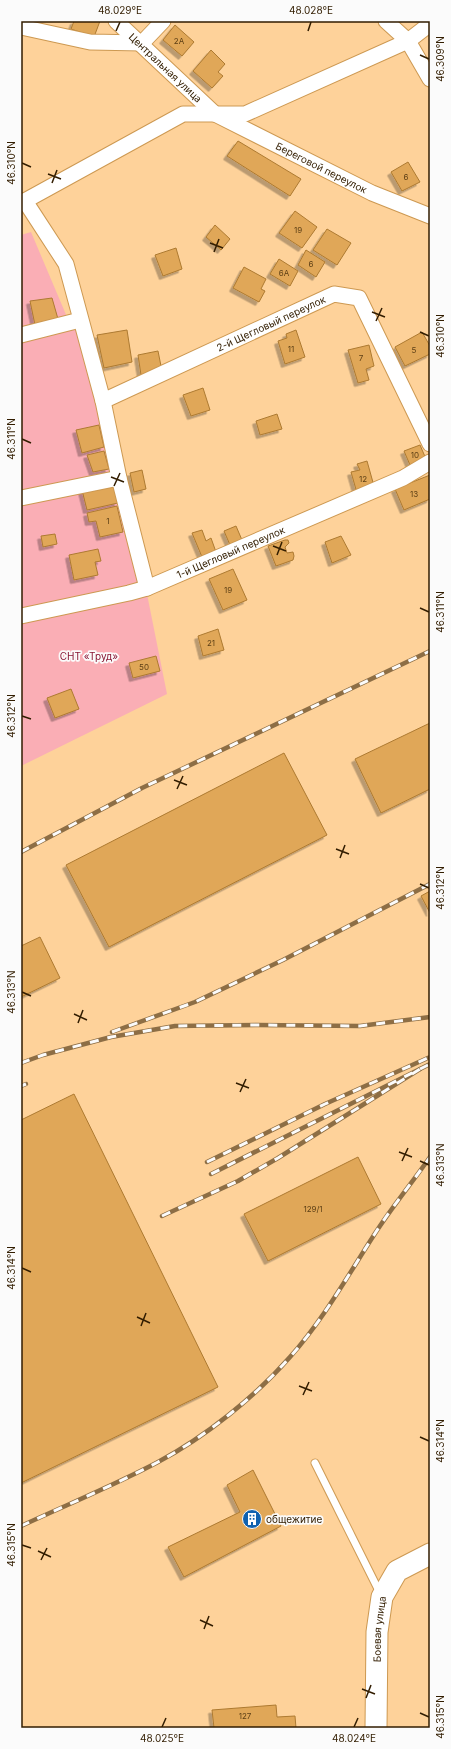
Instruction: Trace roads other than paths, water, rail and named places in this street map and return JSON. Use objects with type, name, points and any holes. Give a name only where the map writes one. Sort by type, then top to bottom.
[{"type":"main road","name":"Боевая улица","points":[[376,1728],[377,1632],[382,1598],[397,1571],[430,1554]]},
{"type":"street","name":"Центральная улица","points":[[116,21],[142,43],[214,114]]},
{"type":"street","points":[[21,28],[90,42],[142,43],[163,21]]},
{"type":"street","points":[[386,21],[408,42],[430,80]]},
{"type":"street","points":[[147,588],[119,478],[103,401],[66,264],[23,202],[183,114],[245,114],[408,42],[430,24]]},
{"type":"street","name":"Береговой переулок","points":[[214,114],[372,193],[430,216]]},
{"type":"street","name":"2-й Щегловый переулок","points":[[103,401],[334,294],[359,298],[430,444]]},
{"type":"street","points":[[21,334],[80,320]]},
{"type":"street","name":"1-й Щегловый переулок","points":[[21,616],[147,588],[403,478],[430,462]]},
{"type":"street","points":[[21,498],[119,478]]},
{"type":"lane","points":[[315,1463],[382,1598]]},
{"type":"railway","points":[[21,852],[142,788],[430,651]]},
{"type":"railway","points":[[112,1032],[195,1002],[283,960],[430,884]]},
{"type":"railway","points":[[21,1063],[43,1055],[111,1037],[175,1026],[360,1026],[430,1017]]},
{"type":"railway","points":[[207,1162],[325,1104],[430,1057]]},
{"type":"railway","points":[[420,1069],[430,1064]]},
{"type":"railway","points":[[162,1216],[238,1181],[278,1158],[420,1069],[211,1174]]},
{"type":"railway","points":[[21,1086],[26,1084]]},
{"type":"railway","points":[[21,1526],[108,1487],[176,1452],[194,1441],[261,1387],[302,1343],[334,1298],[394,1205],[430,1157]]},
{"type":"place","name":"общежитие","points":[[252,1519]]},
{"type":"park label","name":"СНТ «Труд»","points":[[89,656]]}]
